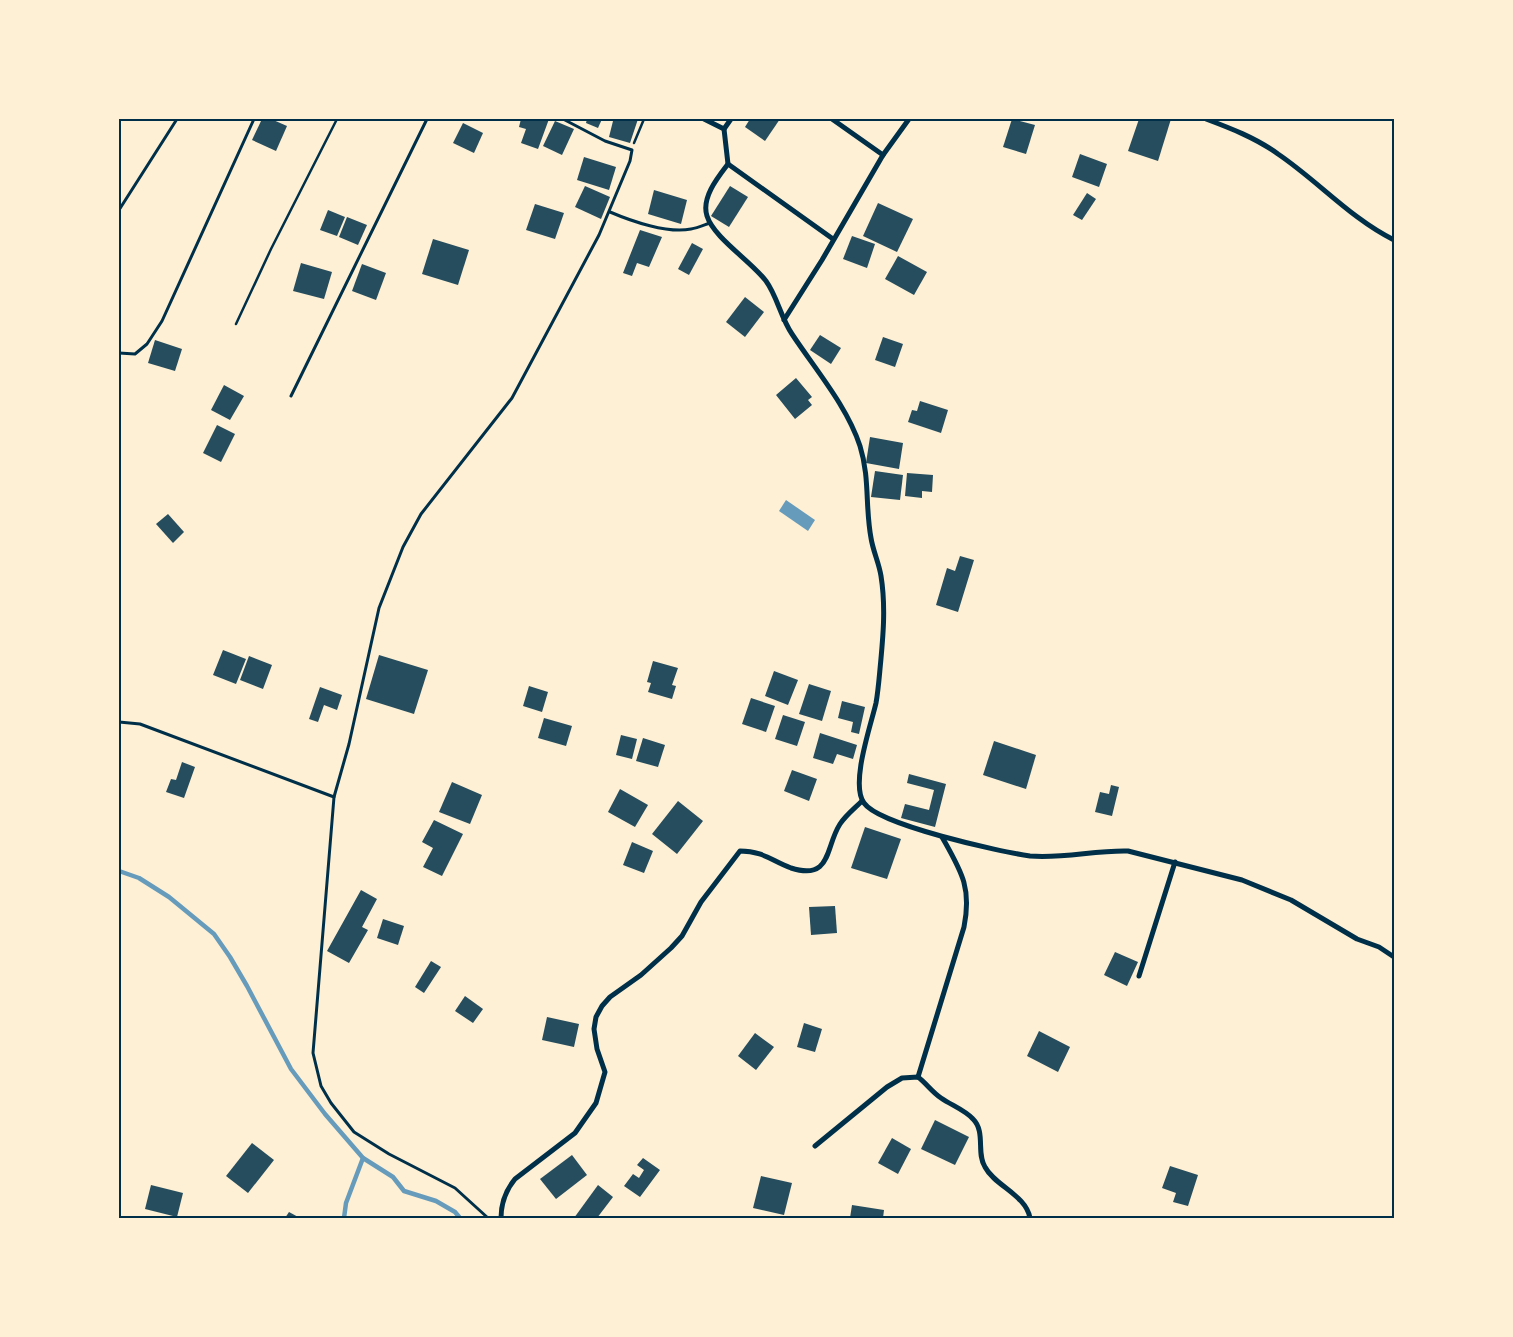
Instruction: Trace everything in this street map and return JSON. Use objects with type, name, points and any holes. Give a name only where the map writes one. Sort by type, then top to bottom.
[{"type":"street","points":[[704,119],[724,129]]},
{"type":"street","points":[[731,119],[724,129],[728,164],[718,177],[708,198],[706,215],[716,232],[747,260],[767,282],[784,320],[834,396],[853,430],[867,474],[871,538],[881,576],[884,614],[877,701],[860,766],[859,780],[862,801],[879,813],[942,837],[1030,856],[1062,856],[1128,851],[1242,880],[1291,900],[1357,939],[1379,947],[1394,957]]},
{"type":"street","points":[[832,119],[883,155]]},
{"type":"street","points":[[784,320],[883,155],[909,119]]},
{"type":"street","points":[[1206,119],[1258,141],[1277,153],[1348,211],[1379,232],[1394,239]]},
{"type":"street","points":[[728,164],[833,239]]},
{"type":"street","points":[[502,1218],[503,1201],[508,1188],[515,1179],[575,1134],[596,1103],[604,1072],[597,1049],[594,1028],[596,1017],[602,1006],[610,997],[641,975],[682,936],[701,902],[740,851],[763,854],[790,867],[808,872],[816,870],[829,854],[840,824],[862,801]]},
{"type":"street","points":[[918,1077],[968,909],[961,871],[942,837]]},
{"type":"street","points":[[1139,976],[1175,862]]},
{"type":"street","points":[[816,1146],[887,1087],[902,1078],[918,1077],[942,1099],[973,1119],[979,1131],[982,1160],[985,1168],[1017,1198],[1029,1212],[1030,1218]]},
{"type":"lane","points":[[119,210],[177,119]]},
{"type":"lane","points":[[119,353],[135,354],[147,344],[162,321],[254,119]]},
{"type":"lane","points":[[290,396],[427,119]]},
{"type":"lane","points":[[488,1218],[456,1188],[389,1154],[354,1132],[331,1103],[321,1086],[313,1053],[334,797],[349,744],[380,608],[403,547],[421,514],[512,398],[610,212],[630,161],[632,150],[605,141],[563,119]]},
{"type":"lane","points":[[610,212],[627,219],[665,229],[690,230],[710,223]]},
{"type":"lane","points":[[119,722],[140,724],[334,797]]},
{"type":"path","points":[[236,324],[288,214],[337,119]]},
{"type":"path","points":[[632,150],[644,119]]},
{"type":"water","points":[[786,500],[815,520],[808,531],[779,511]]},
{"type":"building","points":[[262,119],[271,119],[287,126],[276,151],[252,140]]},
{"type":"building","points":[[521,119],[549,119],[538,149],[521,143],[526,129],[519,127]]},
{"type":"building","points":[[587,119],[602,119],[598,128],[586,123]]},
{"type":"building","points":[[607,119],[638,119],[630,143],[609,137],[613,121]]},
{"type":"building","points":[[750,119],[780,119],[765,141],[745,127]]},
{"type":"building","points":[[1012,119],[1035,125],[1026,154],[1003,147]]},
{"type":"building","points":[[1139,119],[1171,119],[1158,161],[1128,151]]},
{"type":"building","points":[[555,121],[574,129],[562,155],[543,146]]},
{"type":"building","points":[[463,123],[483,133],[474,153],[453,143]]},
{"type":"building","points":[[1080,154],[1107,164],[1099,187],[1072,177]]},
{"type":"building","points":[[584,157],[616,167],[609,190],[577,180]]},
{"type":"building","points":[[585,186],[610,197],[601,219],[575,207]]},
{"type":"building","points":[[730,186],[748,197],[729,227],[711,216]]},
{"type":"building","points":[[654,190],[687,200],[681,224],[648,214]]},
{"type":"building","points":[[1087,193],[1096,199],[1082,220],[1073,215]]},
{"type":"building","points":[[878,203],[913,219],[897,252],[863,236]]},
{"type":"building","points":[[535,204],[564,213],[555,239],[526,230]]},
{"type":"building","points":[[328,210],[345,217],[337,236],[320,230]]},
{"type":"building","points":[[347,217],[367,225],[358,245],[339,237]]},
{"type":"building","points":[[640,230],[662,237],[649,267],[637,263],[632,276],[623,273]]},
{"type":"building","points":[[852,236],[875,244],[867,268],[843,259]]},
{"type":"building","points":[[433,239],[469,250],[458,285],[422,274]]},
{"type":"building","points":[[692,243],[703,249],[689,275],[678,269]]},
{"type":"building","points":[[898,256],[927,272],[914,295],[885,279]]},
{"type":"building","points":[[301,263],[332,272],[324,299],[293,291]]},
{"type":"building","points":[[362,264],[386,273],[376,300],[352,291]]},
{"type":"building","points":[[745,297],[764,312],[745,337],[726,322]]},
{"type":"building","points":[[820,335],[841,348],[831,364],[810,350]]},
{"type":"building","points":[[883,337],[903,344],[895,367],[875,360]]},
{"type":"building","points":[[155,340],[182,349],[175,371],[148,363]]},
{"type":"building","points":[[796,378],[812,397],[808,400],[812,405],[795,419],[776,395]]},
{"type":"building","points":[[224,385],[244,396],[230,420],[211,410]]},
{"type":"building","points":[[920,401],[948,410],[941,433],[908,422],[912,410],[917,411]]},
{"type":"building","points":[[217,425],[235,434],[221,462],[203,453]]},
{"type":"building","points":[[870,437],[903,443],[899,469],[866,463]]},
{"type":"building","points":[[875,471],[903,475],[900,500],[871,497]]},
{"type":"building","points":[[907,473],[933,475],[932,492],[922,491],[922,498],[905,496]]},
{"type":"building","points":[[168,514],[184,532],[173,543],[156,524]]},
{"type":"building","points":[[960,556],[974,560],[958,612],[936,605],[947,568],[955,571]]},
{"type":"building","points":[[223,650],[246,659],[236,684],[213,675]]},
{"type":"building","points":[[379,655],[428,670],[414,714],[366,699]]},
{"type":"building","points":[[249,656],[272,665],[263,689],[240,680]]},
{"type":"building","points":[[653,661],[678,668],[672,685],[676,686],[672,699],[648,692],[651,683],[647,682]]},
{"type":"building","points":[[774,671],[798,680],[788,705],[765,696]]},
{"type":"building","points":[[809,684],[831,691],[822,721],[799,714]]},
{"type":"building","points":[[529,686],[548,692],[542,712],[523,706]]},
{"type":"building","points":[[320,687],[342,695],[337,710],[324,705],[318,722],[309,719]]},
{"type":"building","points":[[751,698],[775,706],[766,732],[742,724]]},
{"type":"building","points":[[842,701],[865,707],[859,734],[851,732],[853,722],[838,718]]},
{"type":"building","points":[[783,715],[805,722],[797,746],[775,739]]},
{"type":"building","points":[[544,718],[572,726],[566,746],[538,738]]},
{"type":"building","points":[[820,733],[857,745],[853,759],[837,754],[833,764],[813,758]]},
{"type":"building","points":[[621,735],[637,739],[632,759],[616,755]]},
{"type":"building","points":[[643,738],[665,745],[658,767],[636,761]]},
{"type":"building","points":[[994,741],[1036,755],[1026,789],[983,775]]},
{"type":"building","points":[[182,762],[195,767],[184,798],[166,792],[171,779],[176,780]]},
{"type":"building","points":[[792,770],[817,779],[809,801],[784,791]]},
{"type":"building","points":[[909,774],[946,784],[935,827],[901,818],[905,804],[929,810],[934,790],[907,783]]},
{"type":"building","points":[[452,782],[482,795],[470,824],[439,812]]},
{"type":"building","points":[[1111,785],[1119,787],[1112,816],[1095,812],[1100,792],[1109,794]]},
{"type":"building","points":[[620,789],[648,805],[635,827],[608,812]]},
{"type":"building","points":[[678,801],[703,821],[677,854],[652,834]]},
{"type":"building","points":[[434,820],[463,834],[442,876],[423,867],[433,848],[422,842]]},
{"type":"building","points":[[865,827],[901,839],[887,879],[851,868]]},
{"type":"building","points":[[632,842],[653,851],[644,873],[623,865]]},
{"type":"building","points":[[361,890],[377,899],[362,927],[368,930],[349,963],[327,951]]},
{"type":"building","points":[[835,906],[837,933],[811,935],[809,907]]},
{"type":"building","points":[[383,919],[404,926],[398,945],[377,938]]},
{"type":"building","points":[[1115,952],[1138,962],[1127,986],[1104,975]]},
{"type":"building","points":[[431,961],[441,967],[424,993],[415,987]]},
{"type":"building","points":[[465,996],[483,1009],[473,1023],[455,1011]]},
{"type":"building","points":[[547,1017],[579,1024],[574,1047],[542,1040]]},
{"type":"building","points":[[804,1023],[822,1029],[815,1052],[797,1047]]},
{"type":"building","points":[[1039,1031],[1070,1047],[1058,1072],[1027,1056]]},
{"type":"building","points":[[755,1033],[774,1047],[756,1070],[738,1056]]},
{"type":"building","points":[[935,1120],[969,1137],[955,1165],[921,1149]]},
{"type":"building","points":[[892,1138],[911,1149],[898,1174],[878,1163]]},
{"type":"building","points":[[252,1143],[274,1160],[248,1193],[226,1176]]},
{"type":"building","points":[[572,1155],[587,1175],[556,1199],[540,1179]]},
{"type":"building","points":[[643,1158],[660,1170],[640,1197],[624,1186],[633,1174],[639,1178],[644,1170],[637,1165]]},
{"type":"building","points":[[1170,1166],[1198,1175],[1188,1206],[1173,1202],[1176,1193],[1162,1188]]},
{"type":"building","points":[[761,1176],[792,1183],[784,1215],[753,1208]]},
{"type":"building","points":[[151,1185],[183,1193],[177,1217],[145,1209]]},
{"type":"building","points":[[598,1185],[613,1197],[597,1218],[574,1218]]},
{"type":"building","points":[[852,1205],[884,1210],[883,1218],[850,1218]]},
{"type":"building","points":[[289,1212],[300,1218],[285,1218]]},
{"type":"waterway","points":[[119,871],[139,878],[169,897],[214,934],[247,986],[291,1069],[325,1114],[363,1158],[393,1177],[404,1191],[436,1201],[455,1212],[460,1218]]},
{"type":"waterway","points":[[344,1218],[346,1203],[363,1158]]}]
